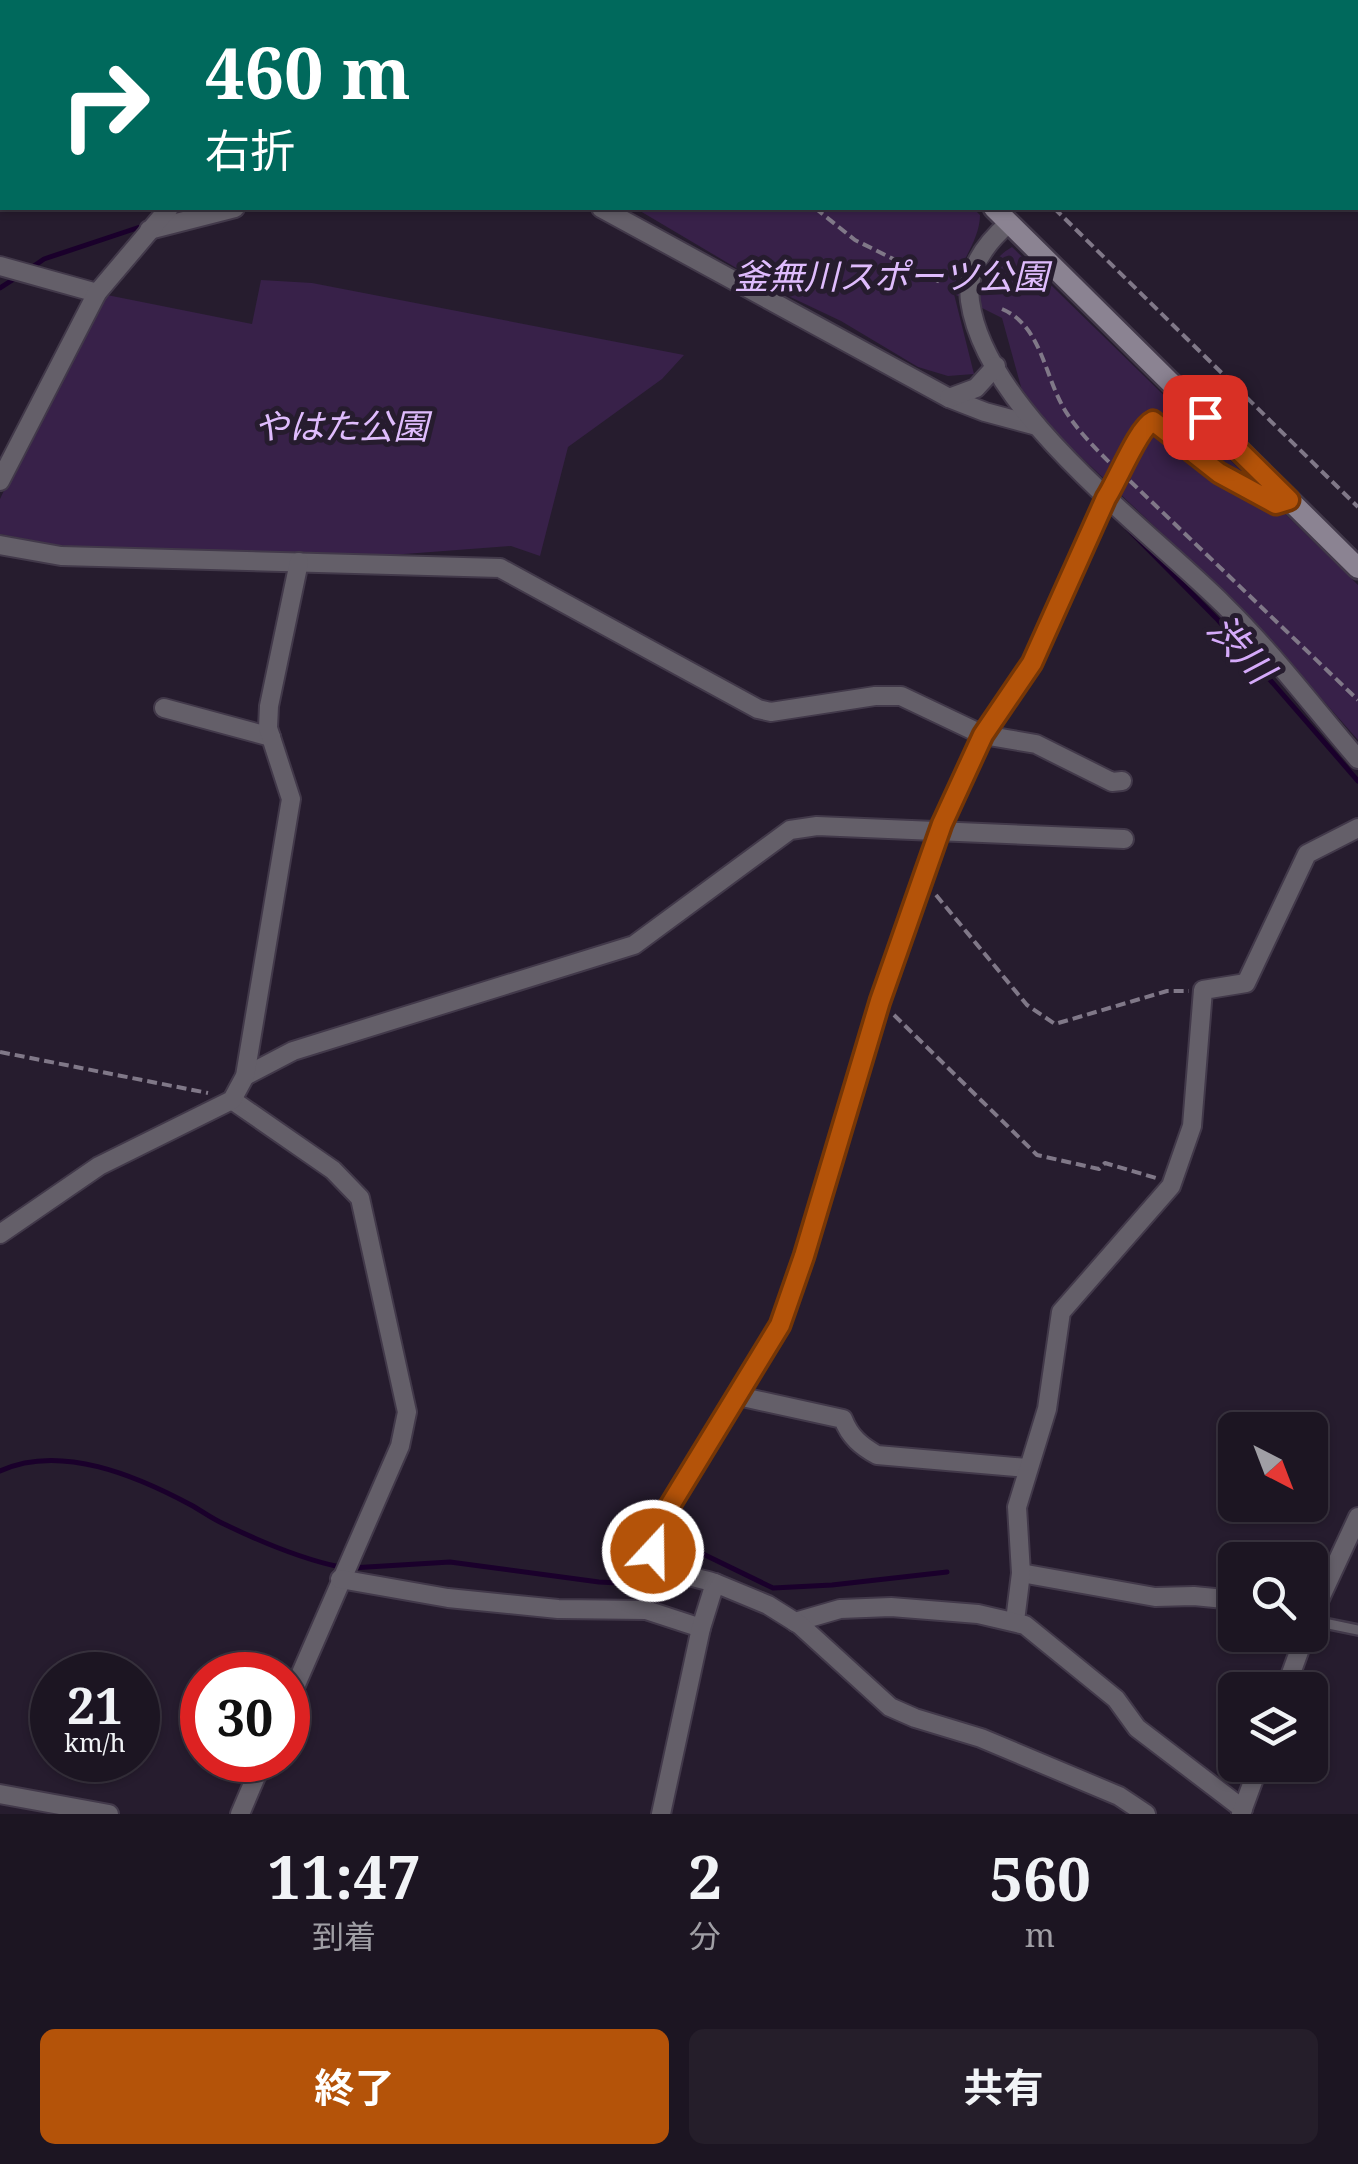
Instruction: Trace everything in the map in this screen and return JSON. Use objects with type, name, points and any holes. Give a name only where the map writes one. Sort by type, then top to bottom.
[{"type":"main road","points":[[1001,215],[1358,568]]},
{"type":"street","points":[[0,481],[97,293],[166,210]]},
{"type":"street","points":[[149,230],[227,210]]},
{"type":"street","points":[[606,210],[949,398],[1037,426]]},
{"type":"street","points":[[1001,215],[971,282],[974,312],[1014,398],[1106,498],[1225,606],[1358,759]]},
{"type":"street","points":[[5,272],[97,293]]},
{"type":"street","points":[[949,398],[976,388],[996,366]]},
{"type":"street","points":[[1106,498],[1032,663],[983,735],[939,833],[880,1001],[780,1325],[666,1512],[653,1551],[666,1568],[716,1583],[768,1605],[795,1622],[829,1648],[890,1707],[981,1738],[1118,1796],[1146,1814]]},
{"type":"street","points":[[0,544],[61,556],[500,568],[758,709],[771,712],[875,696],[901,696],[983,735],[1036,744],[1112,782],[1122,781]]},
{"type":"street","points":[[0,1234],[100,1166],[232,1100],[245,1076],[291,799],[271,736],[269,706],[299,562]]},
{"type":"street","points":[[164,708],[271,736]]},
{"type":"street","points":[[245,1076],[293,1051],[634,946],[790,830],[817,826],[1124,839]]},
{"type":"street","points":[[1015,1622],[1020,1572],[1017,1507],[1047,1409],[1061,1312],[1172,1182],[1192,1126],[1203,990],[1246,983],[1307,854],[1358,828]]},
{"type":"street","points":[[232,1100],[332,1170],[360,1198],[407,1412],[400,1446],[309,1652]]},
{"type":"street","points":[[738,1396],[843,1419],[860,1445],[877,1455],[1027,1468]]},
{"type":"street","points":[[1328,1580],[1358,1517]]},
{"type":"street","points":[[1020,1572],[1154,1597],[1218,1598]]},
{"type":"street","points":[[340,1579],[466,1600],[646,1610],[701,1628]]},
{"type":"street","points":[[661,1814],[701,1628],[716,1583]]},
{"type":"street","points":[[795,1622],[840,1608],[891,1607],[978,1614],[1025,1625],[1116,1699],[1138,1728],[1242,1811],[1252,1782]]},
{"type":"street","points":[[240,1814],[254,1782]]},
{"type":"street","points":[[0,1794],[109,1814]]},
{"type":"lane","points":[[1106,498],[1144,426],[1153,421],[1219,473],[1276,504],[1289,500]]},
{"type":"lane","points":[[1328,1624],[1358,1630]]},
{"type":"path","points":[[818,210],[856,240],[942,283]]},
{"type":"path","points":[[1056,210],[1358,507]]},
{"type":"path","points":[[1002,309],[1016,315],[1036,342],[1063,407],[1122,474],[1358,700]]},
{"type":"path","points":[[923,879],[1026,1005],[1055,1024],[1167,991],[1203,990]]},
{"type":"path","points":[[880,1001],[1036,1155],[1099,1169],[1105,1163],[1172,1182]]},
{"type":"path","points":[[0,1052],[232,1100]]},
{"type":"green space","name":"釜無川スポーツ公園","points":[[638,210],[975,210],[980,215],[979,223],[956,281],[983,292],[992,266],[1012,247],[1358,585],[1358,740],[1283,655],[1189,559],[1026,405],[1002,318],[954,294],[974,374],[948,376],[918,367],[841,321],[765,285]]},
{"type":"green space","name":"やはた公園","points":[[261,280],[312,283],[684,355],[662,379],[568,447],[540,556],[511,546],[299,562],[63,546],[0,534],[0,499],[97,293],[252,324]]},
{"type":"waterway","name":"渋川","points":[[31,268],[44,259],[146,225]]},
{"type":"waterway","name":"渋川","points":[[0,288],[17,277]]},
{"type":"waterway","name":"渋川","points":[[1128,529],[1218,620],[1358,781]]},
{"type":"waterway","points":[[0,1471],[48,1460],[123,1474],[266,1543],[340,1567]]},
{"type":"waterway","points":[[678,1568],[690,1557],[703,1554],[773,1588],[947,1572]]},
{"type":"waterway","points":[[351,1568],[450,1562],[599,1582],[659,1585],[670,1575]]},
{"type":"route","points":[[653,1551],[666,1512],[780,1325],[880,1001],[942,824],[983,735],[1032,663],[1106,498],[1144,426],[1153,421],[1219,473],[1276,504],[1289,500],[1205,417]]}]
